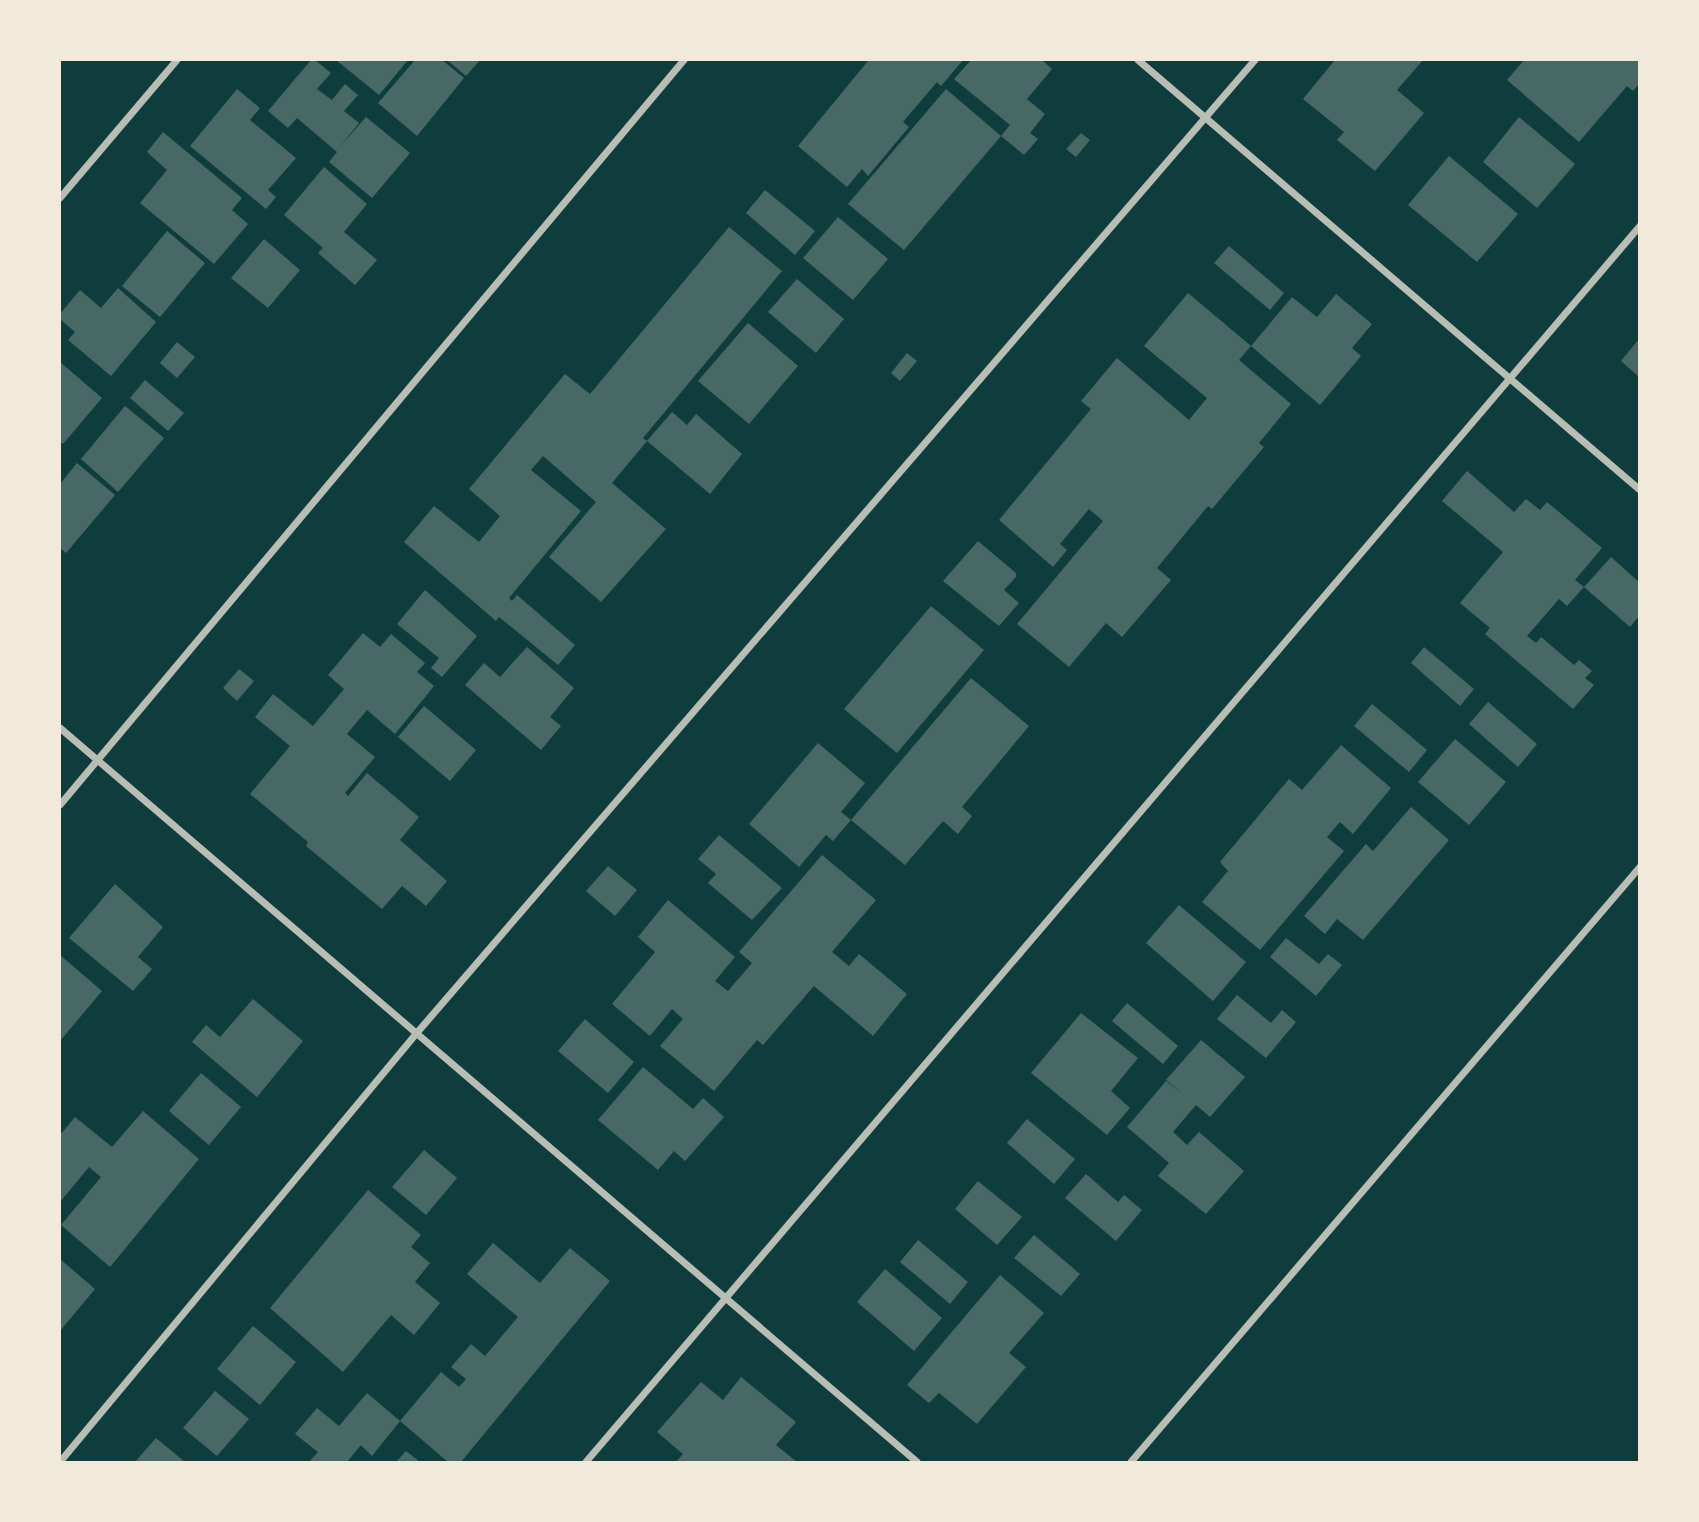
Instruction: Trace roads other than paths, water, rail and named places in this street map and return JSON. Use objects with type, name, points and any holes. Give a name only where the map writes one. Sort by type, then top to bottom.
[{"type":"street","points":[[60,198],[177,60]]},
{"type":"street","points":[[60,805],[684,60]]},
{"type":"street","points":[[1138,60],[1640,490]]},
{"type":"street","points":[[60,1462],[416,1034],[1255,60]]},
{"type":"street","points":[[586,1462],[1640,226]]},
{"type":"street","points":[[60,728],[917,1462]]},
{"type":"street","points":[[1131,1462],[1640,867]]}]
